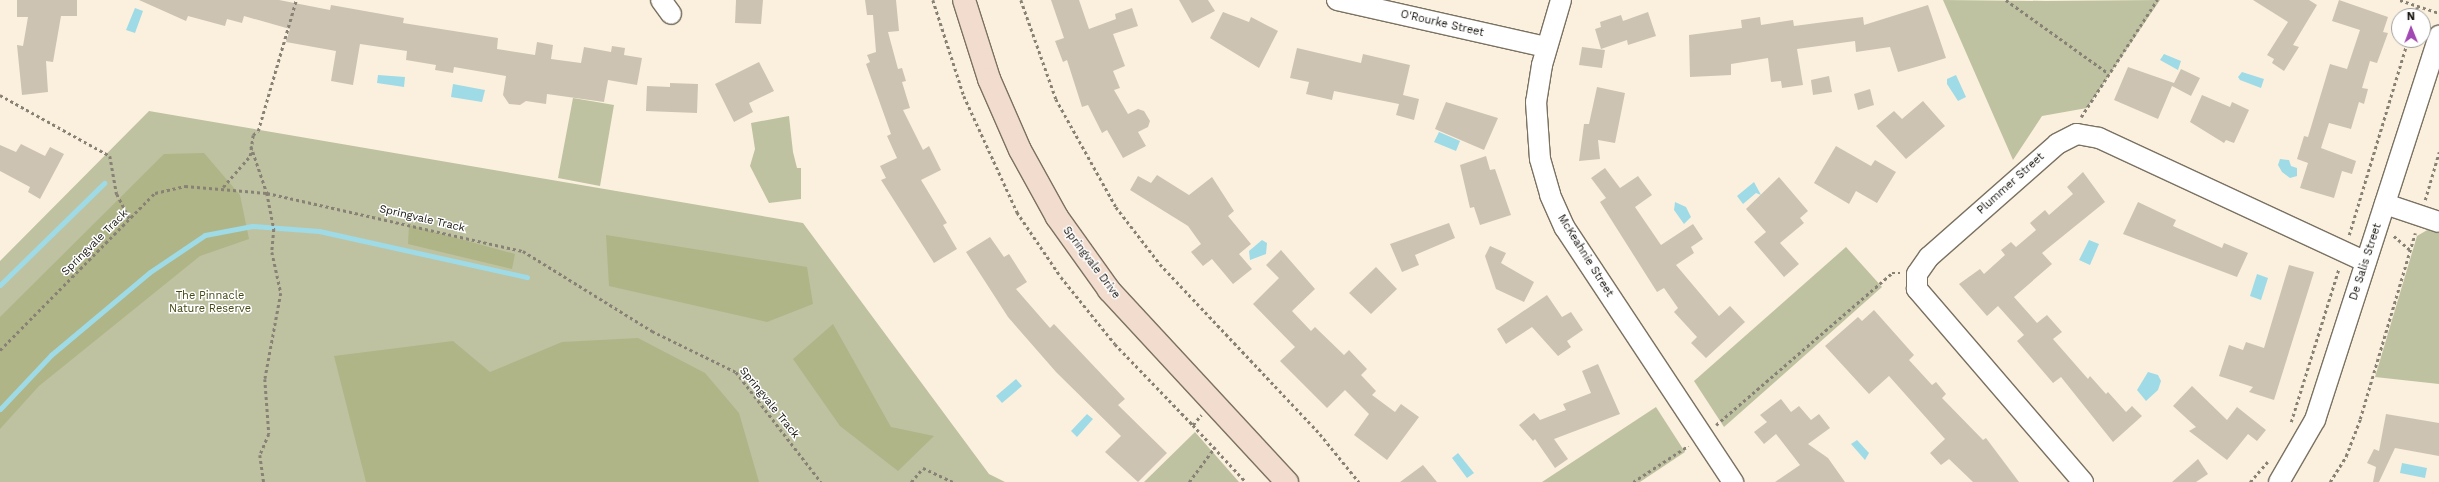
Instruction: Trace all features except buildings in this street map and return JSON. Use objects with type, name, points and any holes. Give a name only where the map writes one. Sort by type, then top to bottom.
[{"type":"main road","name":"Springvale Drive","points":[[964,0],[991,85],[1020,150],[1057,217],[1110,290],[1287,482]]},
{"type":"street","name":"O'Rourke Street","points":[[1337,0],[1546,47]]},
{"type":"street","name":"McKeahnie Street","points":[[1561,0],[1546,47],[1537,117],[1540,159],[1550,195],[1565,228],[1708,429],[1733,482]]},
{"type":"street","name":"De Salis Street","points":[[2279,482],[2315,420],[2439,36]]},
{"type":"street","points":[[2077,134],[2099,138],[2366,262]]},
{"type":"street","name":"Plummer Street","points":[[2077,134],[2057,144],[1929,257],[1917,274],[1917,289],[1923,300],[2083,482]]},
{"type":"street","points":[[2385,204],[2439,222]]},
{"type":"path","points":[[223,187],[239,172],[250,156],[296,0]]},
{"type":"path","points":[[1021,0],[1056,99],[1116,207],[1160,264],[1320,434],[1359,482]]},
{"type":"path","points":[[2006,0],[2108,73]]},
{"type":"path","points":[[2077,134],[2078,122],[2086,105],[2157,0]]},
{"type":"path","points":[[2400,0],[2439,13]]},
{"type":"path","points":[[0,95],[110,156],[117,194],[130,220]]},
{"type":"path","points":[[252,146],[267,193],[274,229],[272,252],[281,292],[265,379],[269,434],[260,455],[264,482]]},
{"type":"path","points":[[2330,482],[2346,456],[2360,419],[2439,152]]},
{"type":"path","name":"Springvale Track","points":[[0,350],[155,193],[184,186],[223,187],[267,193],[523,251],[652,330],[736,372],[821,482]]},
{"type":"path","points":[[1633,482],[1708,429],[1892,273]]},
{"type":"path","points":[[1193,425],[1246,482]]},
{"type":"path","points":[[1189,482],[1215,447]]},
{"type":"path","points":[[911,482],[922,468],[952,482]]},
{"type":"green space","points":[[1943,0],[2160,0],[2087,108],[2042,116],[2013,160]]},
{"type":"green space","points":[[573,98],[614,105],[600,186],[558,178]]},
{"type":"green space","name":"The Pinnacle Nature Reserve","points":[[149,111],[803,223],[989,474],[1005,482],[0,482],[0,261]]},
{"type":"green space","points":[[789,116],[793,152],[797,168],[801,168],[801,199],[769,203],[750,166],[755,149],[751,123]]},
{"type":"green space","points":[[204,153],[240,195],[249,239],[200,256],[39,386],[0,429],[0,317],[164,154]]},
{"type":"green space","points":[[409,225],[515,254],[512,269],[408,244]]},
{"type":"green space","points":[[2429,229],[2439,234],[2439,384],[2375,377],[2417,236]]},
{"type":"green space","points":[[606,235],[807,267],[813,304],[767,322],[609,286]]},
{"type":"green space","points":[[1846,247],[1882,287],[1724,427],[1694,381]]},
{"type":"green space","points":[[833,324],[891,427],[934,436],[898,471],[840,426],[793,359]]},
{"type":"green space","points":[[638,338],[705,373],[739,413],[759,482],[366,482],[334,356],[453,341],[490,372],[562,342]]},
{"type":"green space","points":[[1656,407],[1685,452],[1640,482],[1542,482]]},
{"type":"green space","points":[[1195,432],[1239,482],[1144,482]]},
{"type":"water","points":[[135,8],[143,11],[135,33],[126,30]]},
{"type":"water","points":[[2164,54],[2181,61],[2178,70],[2160,60]]},
{"type":"water","points":[[2242,72],[2264,79],[2261,88],[2240,80],[2238,77]]},
{"type":"water","points":[[378,75],[405,77],[404,87],[377,83]]},
{"type":"water","points":[[1956,75],[1966,97],[1958,101],[1947,84],[1947,79]]},
{"type":"water","points":[[453,84],[485,90],[482,102],[451,97]]},
{"type":"water","points":[[1439,132],[1460,141],[1456,151],[1434,142]]},
{"type":"water","points":[[2280,159],[2289,160],[2291,166],[2297,168],[2297,176],[2290,178],[2282,172],[2278,165]]},
{"type":"water","points":[[1754,182],[1761,195],[1756,193],[1743,204],[1737,196]]},
{"type":"water","points":[[1675,202],[1686,207],[1691,217],[1684,224],[1674,210]]},
{"type":"water","points":[[1262,240],[1267,243],[1266,254],[1250,260],[1249,251]]},
{"type":"water","points":[[2089,240],[2099,244],[2090,265],[2079,260]]},
{"type":"water","points":[[2257,274],[2268,278],[2261,300],[2250,296]]},
{"type":"water","points":[[2148,372],[2158,375],[2161,381],[2158,390],[2146,401],[2137,390]]},
{"type":"water","points":[[1016,379],[1022,386],[1002,403],[996,396]]},
{"type":"water","points":[[1087,414],[1093,419],[1077,437],[1071,431]]},
{"type":"water","points":[[1857,440],[1869,453],[1865,460],[1851,444]]},
{"type":"water","points":[[1458,453],[1474,473],[1467,478],[1452,458]]},
{"type":"water","points":[[2402,463],[2427,468],[2425,478],[2400,473]]},
{"type":"waterway","points":[[0,285],[104,183]]},
{"type":"waterway","points":[[0,409],[51,355],[150,272],[205,235],[252,226],[319,231],[527,277]]}]
